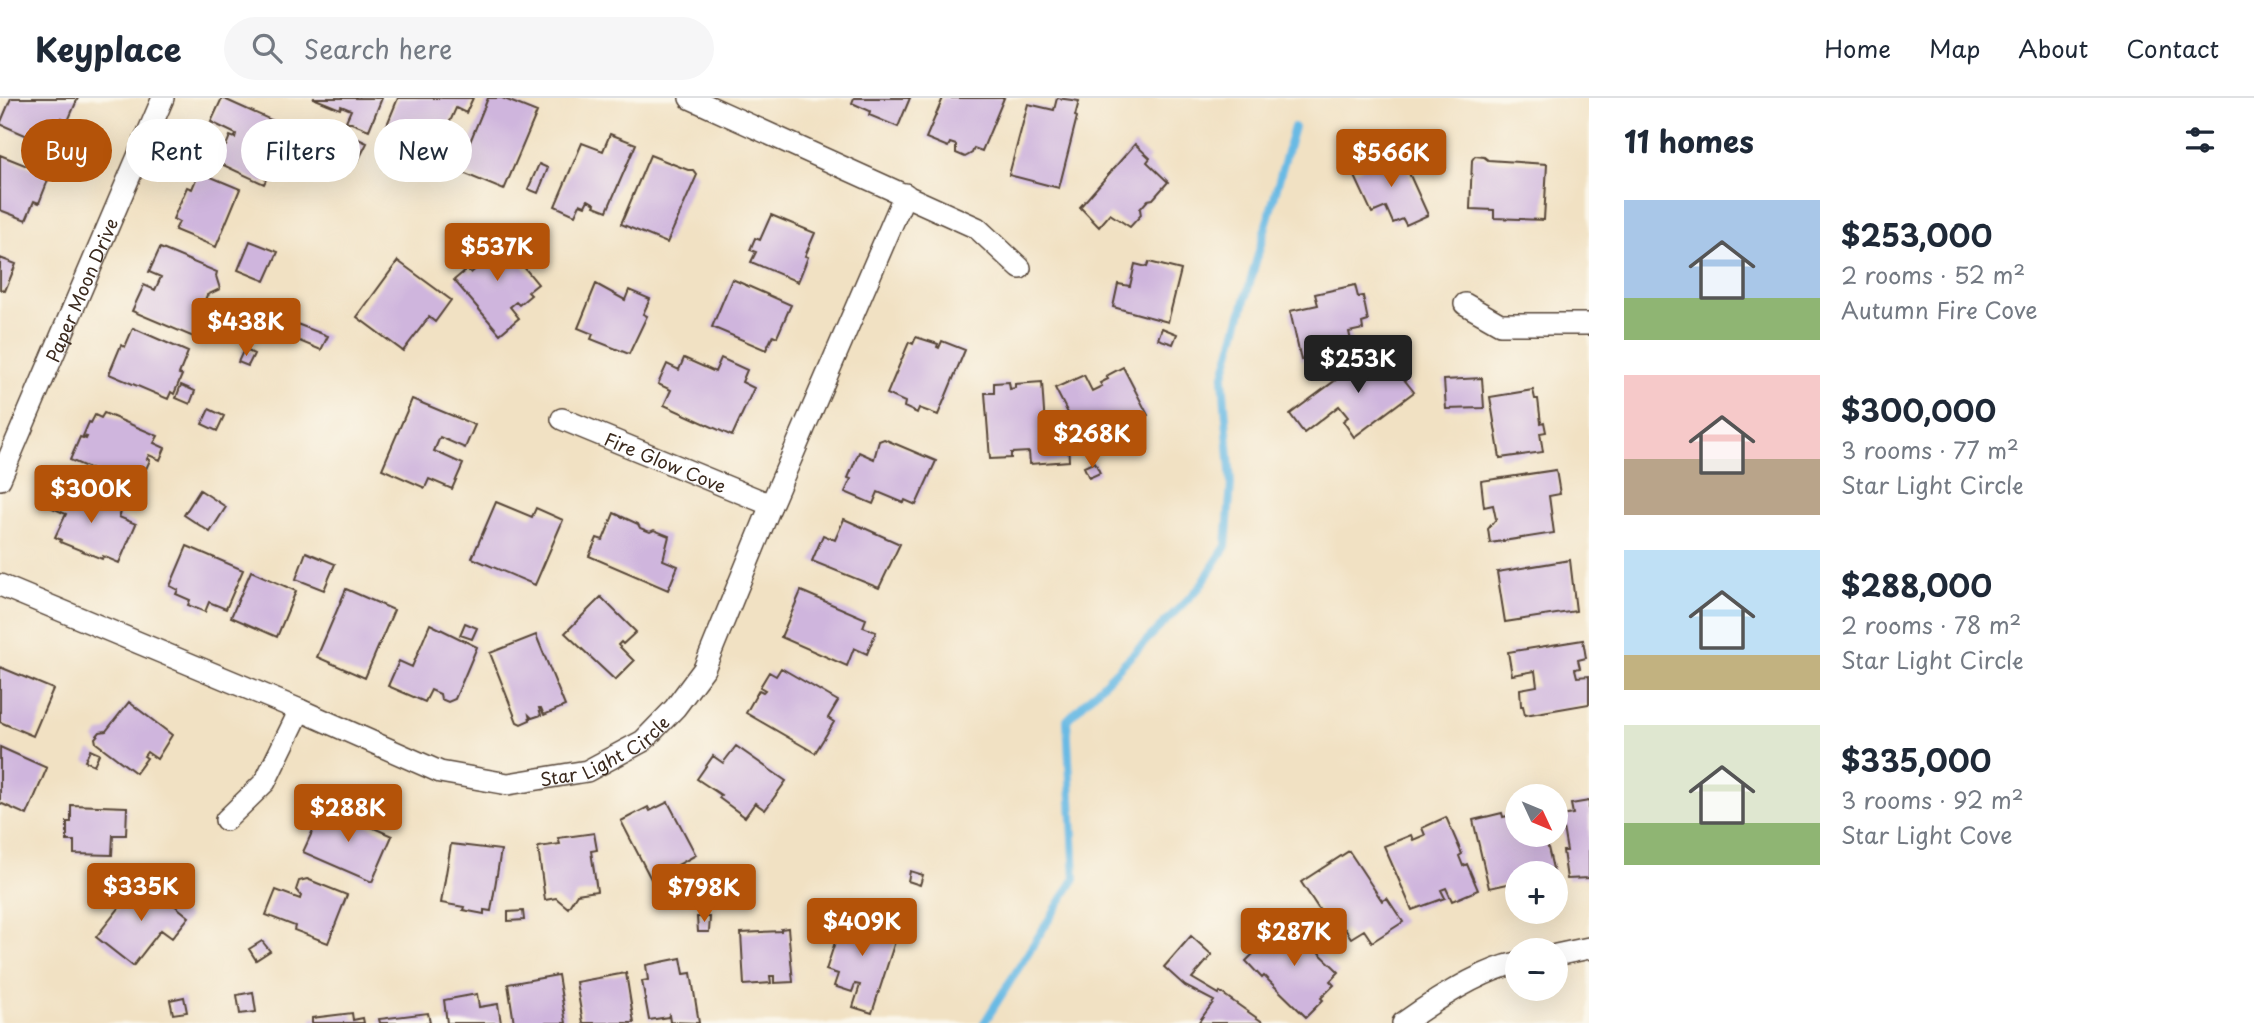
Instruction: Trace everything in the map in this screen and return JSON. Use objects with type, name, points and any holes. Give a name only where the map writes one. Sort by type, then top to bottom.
[{"type":"street","name":"Paper Moon Drive","points":[[0,479],[163,98]]},
{"type":"street","points":[[690,98],[977,228],[1020,268]]},
{"type":"street","name":"Star Light Circle","points":[[0,585],[300,710],[440,772],[508,784],[587,771],[643,741],[675,708],[704,669],[771,505],[905,194]]},
{"type":"street","points":[[1465,304],[1500,324],[1589,324]]},
{"type":"street","name":"Fire Glow Cove","points":[[562,419],[771,505]]},
{"type":"street","points":[[226,820],[265,782],[300,710]]},
{"type":"street","points":[[1568,952],[1589,948]]},
{"type":"street","points":[[1403,1023],[1438,998],[1505,965]]},
{"type":"building","points":[[11,98],[78,98],[69,119],[21,119],[21,133],[0,124]]},
{"type":"building","points":[[222,98],[269,119],[241,119],[241,173],[227,167],[227,144],[230,136],[235,138],[236,134],[227,130],[227,119],[212,119]]},
{"type":"building","points":[[313,98],[382,98],[369,130],[360,126],[360,119],[347,119],[351,110],[341,106],[340,109]]},
{"type":"building","points":[[398,98],[473,98],[466,113],[456,108],[451,119],[389,119]]},
{"type":"building","points":[[488,98],[502,98],[537,112],[504,190],[472,177],[472,137]]},
{"type":"building","points":[[854,98],[910,98],[898,127],[869,115],[870,111],[852,103]]},
{"type":"building","points":[[943,98],[1004,98],[982,151],[974,148],[972,153],[965,157],[956,153],[956,145],[950,143],[948,147],[926,138]]},
{"type":"building","points":[[1057,98],[1079,101],[1059,188],[1009,175],[1028,104],[1054,110]]},
{"type":"building","points":[[610,134],[636,144],[607,211],[594,206],[595,204],[588,200],[585,206],[580,204],[575,215],[555,206],[582,143],[603,151]]},
{"type":"building","points":[[360,140],[367,143],[360,157]]},
{"type":"building","points":[[1135,144],[1150,158],[1147,162],[1168,182],[1140,209],[1141,215],[1130,227],[1110,214],[1099,227],[1080,207]]},
{"type":"building","points":[[1399,151],[1428,215],[1406,225],[1403,219],[1393,223],[1386,207],[1372,213],[1353,172]]},
{"type":"building","points":[[0,155],[21,163],[21,182],[47,182],[39,203],[34,201],[26,220],[0,210]]},
{"type":"building","points":[[650,155],[693,170],[697,175],[667,243],[621,224]]},
{"type":"building","points":[[1475,156],[1488,160],[1547,164],[1544,220],[1494,218],[1494,210],[1470,209],[1472,160]]},
{"type":"building","points":[[539,164],[548,168],[538,193],[528,189]]},
{"type":"building","points":[[195,182],[223,182],[240,189],[216,247],[175,230],[179,222],[173,219],[187,187],[192,189]]},
{"type":"building","points":[[771,215],[815,233],[798,282],[751,262],[756,252],[750,250],[755,238],[760,240]]},
{"type":"building","points":[[494,231],[538,284],[528,292],[531,295],[519,305],[516,302],[510,307],[519,318],[500,334],[454,280],[467,269],[471,273],[484,262],[473,249]]},
{"type":"building","points":[[250,241],[278,252],[265,281],[238,270]]},
{"type":"building","points":[[160,248],[217,272],[220,289],[207,295],[200,312],[213,318],[203,341],[132,311],[144,285],[155,290],[161,277],[149,272]]},
{"type":"building","points":[[0,258],[16,264],[5,291],[0,289]]},
{"type":"building","points":[[398,261],[451,300],[435,322],[429,317],[403,351],[357,317]]},
{"type":"building","points":[[1149,262],[1181,270],[1168,322],[1113,307],[1118,284],[1130,286],[1135,264],[1147,267]]},
{"type":"building","points":[[732,279],[791,305],[777,337],[773,335],[766,350],[712,327]]},
{"type":"building","points":[[596,284],[625,300],[629,290],[650,299],[643,314],[647,316],[629,354],[591,339],[593,334],[578,328]]},
{"type":"building","points":[[1355,285],[1358,297],[1363,296],[1368,321],[1362,323],[1363,329],[1349,332],[1353,349],[1301,360],[1290,311],[1318,305],[1315,294]]},
{"type":"building","points":[[297,324],[328,336],[321,350],[292,338]]},
{"type":"building","points":[[133,328],[188,352],[174,394],[171,392],[168,399],[109,374],[121,345],[125,347]]},
{"type":"building","points":[[1162,328],[1177,334],[1173,344],[1158,339]]},
{"type":"building","points":[[916,337],[938,344],[939,348],[942,341],[965,350],[938,415],[919,408],[917,413],[904,407],[905,402],[887,394],[909,342],[913,344]]},
{"type":"building","points":[[1379,348],[1414,392],[1354,437],[1343,421],[1348,417],[1339,406],[1304,433],[1290,414]]},
{"type":"building","points":[[244,349],[254,354],[248,366],[238,362]]},
{"type":"building","points":[[684,358],[715,372],[721,358],[747,370],[742,382],[754,388],[732,436],[664,405],[671,390],[658,384],[667,364],[679,370]]},
{"type":"building","points":[[1123,367],[1148,415],[1134,423],[1135,426],[1118,434],[1122,442],[1105,450],[1101,443],[1092,441],[1080,417],[1072,421],[1055,388],[1084,375],[1092,391],[1102,386],[1100,383],[1108,379],[1106,376]]},
{"type":"building","points":[[1482,378],[1484,408],[1446,409],[1444,380]]},
{"type":"building","points":[[1009,382],[1010,389],[1015,388],[1015,384],[1042,382],[1046,442],[1068,441],[1069,461],[1030,464],[1029,452],[1011,453],[1011,458],[990,459],[985,393],[994,393],[994,383]]},
{"type":"building","points":[[181,385],[195,391],[190,404],[176,398]]},
{"type":"building","points":[[1533,390],[1535,399],[1538,399],[1541,423],[1544,422],[1546,432],[1540,433],[1543,452],[1500,458],[1490,397]]},
{"type":"building","points":[[412,399],[475,425],[465,448],[440,437],[434,451],[463,464],[452,489],[429,479],[425,488],[382,469]]},
{"type":"building","points":[[209,409],[224,416],[217,431],[202,424]]},
{"type":"building","points":[[104,413],[158,436],[154,443],[165,448],[160,460],[149,455],[147,459],[150,460],[135,488],[70,460],[80,437],[87,437],[83,436],[89,422],[91,423],[95,415],[101,418]]},
{"type":"building","points":[[884,439],[936,461],[916,505],[878,492],[873,504],[845,492],[859,452],[874,459],[879,441]]},
{"type":"building","points":[[1095,462],[1100,473],[1089,478],[1084,467]]},
{"type":"building","points":[[1556,470],[1560,494],[1549,496],[1554,533],[1490,543],[1488,529],[1496,519],[1493,505],[1484,507],[1481,481]]},
{"type":"building","points":[[61,483],[121,512],[119,517],[136,524],[119,563],[60,542],[61,540],[55,537],[66,514],[50,507]]},
{"type":"building","points":[[200,490],[226,507],[210,532],[184,515]]},
{"type":"building","points":[[496,502],[532,517],[536,508],[563,520],[535,585],[472,558]]},
{"type":"building","points":[[614,513],[638,524],[640,528],[669,536],[663,560],[678,566],[668,590],[589,556],[597,538],[603,540]]},
{"type":"building","points":[[844,519],[900,544],[879,588],[812,561],[823,535],[835,540]]},
{"type":"building","points":[[187,546],[243,570],[226,609],[209,602],[205,612],[188,605],[190,600],[176,594],[178,590],[170,586]]},
{"type":"building","points":[[306,552],[335,564],[324,590],[296,579]]},
{"type":"building","points":[[1570,560],[1576,611],[1505,622],[1497,572]]},
{"type":"building","points":[[251,571],[296,591],[277,637],[231,617]]},
{"type":"building","points":[[346,589],[394,610],[365,678],[317,657]]},
{"type":"building","points":[[801,591],[866,619],[863,627],[876,632],[867,654],[854,648],[847,666],[781,637]]},
{"type":"building","points":[[601,597],[636,632],[623,644],[621,642],[618,645],[634,661],[615,680],[565,633]]},
{"type":"building","points":[[465,623],[477,628],[472,639],[460,635]]},
{"type":"building","points":[[430,624],[477,647],[455,699],[448,702],[431,690],[425,702],[388,686],[399,661],[412,667]]},
{"type":"building","points":[[536,635],[565,706],[544,715],[539,708],[541,715],[532,718],[529,715],[530,720],[521,724],[517,722],[490,653]]},
{"type":"building","points":[[1583,640],[1586,658],[1578,660],[1580,668],[1575,669],[1577,677],[1589,676],[1589,704],[1525,715],[1521,706],[1520,689],[1537,686],[1535,671],[1512,675],[1508,652]]},
{"type":"building","points":[[0,667],[53,689],[33,736],[0,722]]},
{"type":"building","points":[[781,668],[838,701],[828,718],[834,722],[815,753],[746,713],[759,690],[765,690],[760,687],[769,672],[776,676]]},
{"type":"building","points":[[129,702],[172,735],[157,759],[147,752],[144,756],[147,758],[136,773],[96,743],[95,738],[100,732],[106,731]]},
{"type":"building","points":[[736,746],[786,781],[765,810],[755,803],[745,817],[719,798],[721,795],[697,779],[713,756],[723,763]]},
{"type":"building","points":[[0,747],[47,768],[27,815],[0,803]]},
{"type":"building","points":[[90,750],[99,754],[94,765],[85,761]]},
{"type":"building","points":[[1589,801],[1589,878],[1568,879],[1568,861],[1564,861],[1563,851],[1567,851],[1568,847],[1568,815],[1573,814],[1571,804]]},
{"type":"building","points":[[668,802],[696,855],[676,866],[678,870],[659,880],[657,875],[651,879],[621,821],[648,807],[650,811]]},
{"type":"building","points":[[71,805],[127,807],[126,835],[113,835],[112,855],[74,854],[74,841],[67,841]]},
{"type":"building","points":[[324,806],[392,836],[372,882],[303,852]]},
{"type":"building","points":[[1502,813],[1505,817],[1505,847],[1548,847],[1551,861],[1505,861],[1505,885],[1489,888],[1473,820]]},
{"type":"building","points":[[1446,817],[1462,854],[1459,856],[1463,866],[1467,864],[1478,890],[1452,901],[1446,888],[1441,890],[1445,898],[1412,910],[1384,846],[1411,835],[1413,840],[1425,835],[1422,828]]},
{"type":"building","points":[[594,833],[597,850],[591,851],[597,891],[577,894],[568,908],[556,898],[545,900],[538,847],[560,844],[558,838]]},
{"type":"building","points":[[451,844],[501,850],[491,911],[484,910],[484,914],[441,903]]},
{"type":"building","points":[[1349,851],[1382,901],[1387,898],[1403,922],[1372,942],[1364,930],[1351,938],[1345,929],[1336,935],[1301,882]]},
{"type":"building","points":[[910,871],[923,875],[920,885],[908,881]]},
{"type":"building","points":[[307,879],[347,895],[328,943],[294,930],[295,926],[266,915],[276,890],[300,899],[301,896],[296,890],[299,881]]},
{"type":"building","points":[[140,882],[189,917],[172,938],[161,930],[133,966],[96,937]]},
{"type":"building","points":[[523,911],[524,920],[508,921],[508,912]]},
{"type":"building","points":[[845,911],[864,916],[862,922],[867,924],[866,927],[873,929],[876,921],[899,929],[872,1013],[853,1007],[860,985],[855,984],[852,992],[834,986],[838,974],[826,970]]},
{"type":"building","points":[[697,917],[710,917],[709,932],[698,932]]},
{"type":"building","points":[[1286,921],[1339,972],[1330,981],[1334,985],[1321,998],[1323,1000],[1306,1017],[1246,961]]},
{"type":"building","points":[[788,928],[793,982],[774,983],[774,976],[770,976],[771,983],[744,985],[741,933],[781,931]]},
{"type":"building","points":[[1191,936],[1212,955],[1192,978],[1219,994],[1220,992],[1264,1023],[1198,1023],[1214,1001],[1185,986],[1164,967]]},
{"type":"building","points":[[262,941],[270,951],[256,960],[249,949]]},
{"type":"building","points":[[681,958],[684,974],[691,973],[699,1023],[670,1022],[669,1015],[649,1020],[642,981],[648,980],[646,965]]},
{"type":"building","points":[[626,973],[634,1023],[583,1023],[576,982]]},
{"type":"building","points":[[558,975],[566,1023],[514,1023],[508,984]]},
{"type":"building","points":[[253,992],[256,1012],[240,1014],[237,995]]},
{"type":"building","points":[[477,994],[479,1007],[498,1004],[501,1023],[447,1023],[444,1000]]},
{"type":"building","points":[[184,997],[187,1012],[173,1014],[170,1000]]},
{"type":"building","points":[[352,1013],[353,1020],[363,1018],[364,1023],[312,1023],[312,1018]]},
{"type":"building","points":[[428,1013],[430,1023],[380,1023],[379,1019]]},
{"type":"waterway","points":[[984,1023],[1075,878],[1067,720],[1199,588],[1226,546],[1231,484],[1223,378],[1294,127]]}]
